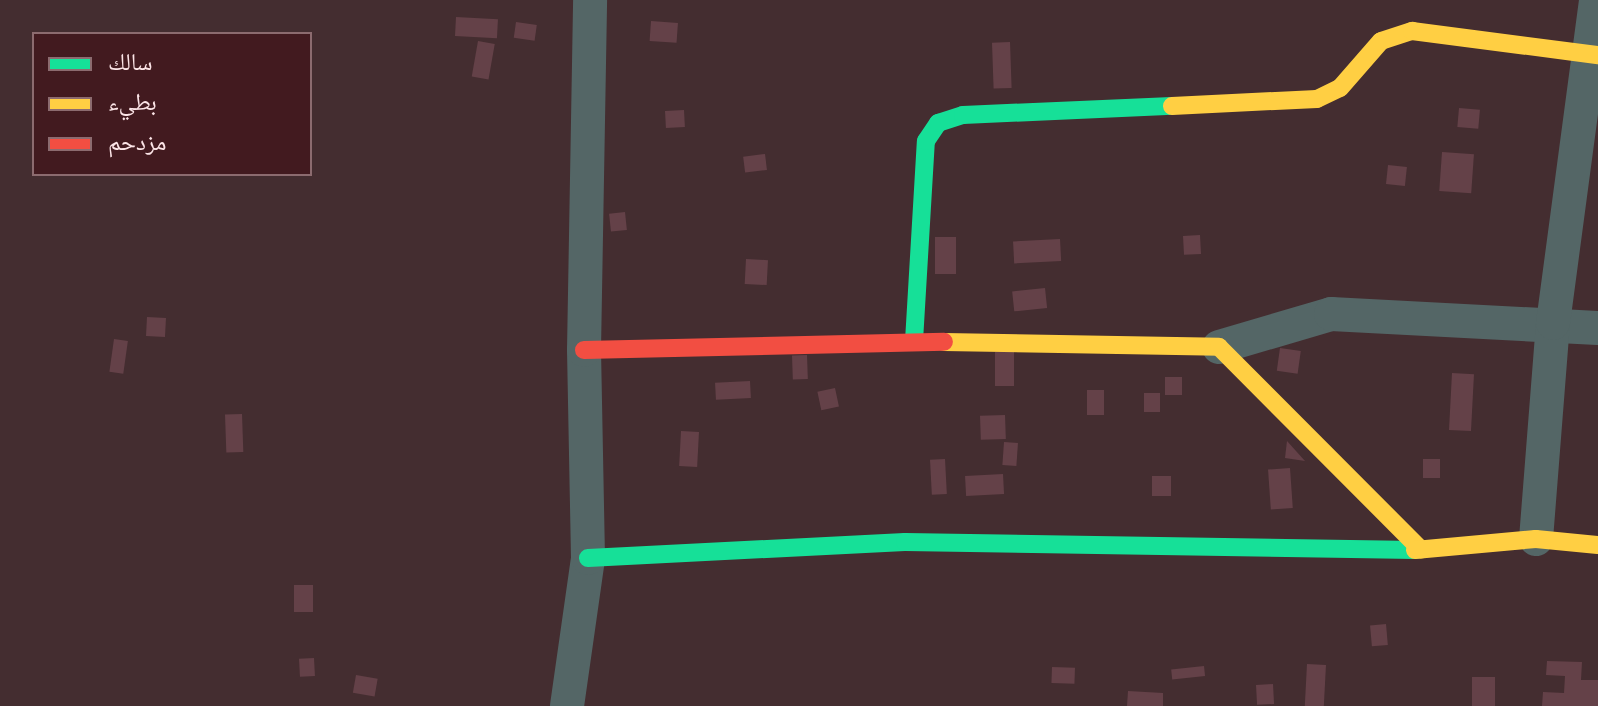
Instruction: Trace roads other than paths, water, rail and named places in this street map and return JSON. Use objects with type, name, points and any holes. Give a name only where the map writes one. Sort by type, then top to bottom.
[{"type":"street","points":[[567,706],[588,558],[584,350],[590,0]]},
{"type":"street","points":[[1536,539],[1553,323],[1594,55],[1596,0]]},
{"type":"street","points":[[914,341],[926,141],[938,123],[963,115],[1317,99],[1340,88],[1381,41],[1412,31],[1594,55]]},
{"type":"street","points":[[584,350],[914,341],[1219,347],[1331,314],[1553,323],[1598,328]]},
{"type":"street","points":[[1219,347],[1421,550]]},
{"type":"street","points":[[588,558],[905,542],[1421,550],[1536,539],[1598,545]]}]
